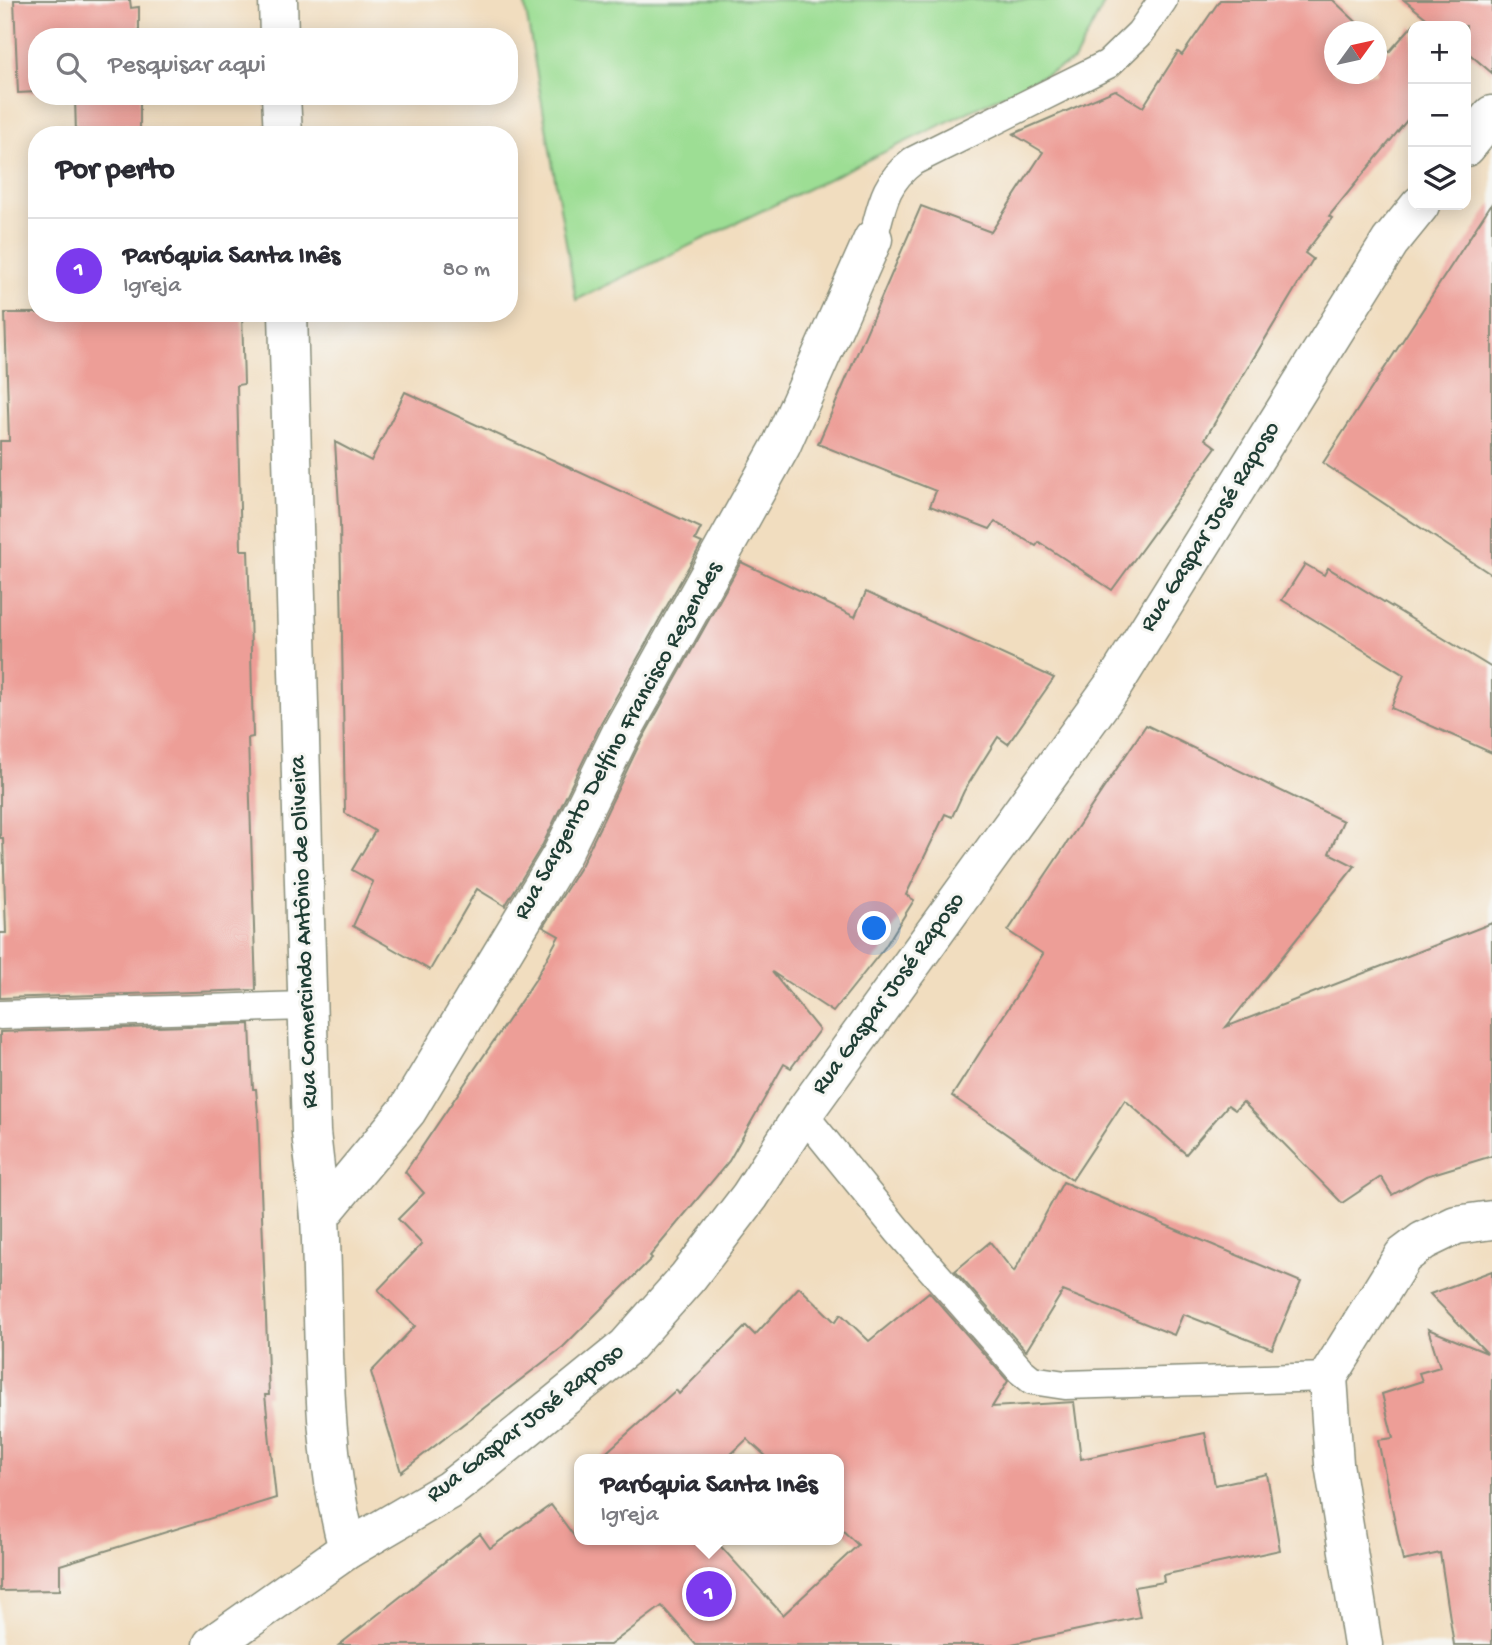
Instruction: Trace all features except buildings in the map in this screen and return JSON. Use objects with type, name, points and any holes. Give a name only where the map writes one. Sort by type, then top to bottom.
[{"type":"street","points":[[278,0],[279,28]]},
{"type":"street","points":[[281,105],[283,126]]},
{"type":"street","points":[[1471,141],[1492,115]]},
{"type":"street","name":"Rua Gaspar José Raposo","points":[[212,1645],[348,1549],[449,1490],[562,1402],[626,1347],[688,1277],[742,1206],[803,1114],[1113,686],[1390,242],[1416,210]]},
{"type":"street","name":"Rua Sargento Delfino Francisco Rezendes","points":[[320,1216],[407,1111],[529,904],[562,854],[620,735],[782,446],[873,239]]},
{"type":"street","name":"Rua Comercindo Antônio de Oliveira","points":[[288,322],[311,1132],[320,1216],[323,1377],[331,1474],[348,1549]]},
{"type":"street","points":[[1363,1645],[1334,1464],[1328,1377],[1403,1256],[1423,1241],[1456,1225],[1492,1220]]},
{"type":"lane","points":[[873,239],[886,191],[896,174],[913,161],[1108,64],[1140,33],[1163,0]]},
{"type":"lane","points":[[0,1015],[306,1006]]},
{"type":"lane","points":[[803,1114],[898,1231],[1020,1371],[1032,1380],[1065,1385],[1328,1377]]},
{"type":"green space","points":[[524,0],[1106,0],[1074,61],[576,300]]},
{"type":"place","name":"Paróquia Santa Inês","points":[[709,1594]]}]
